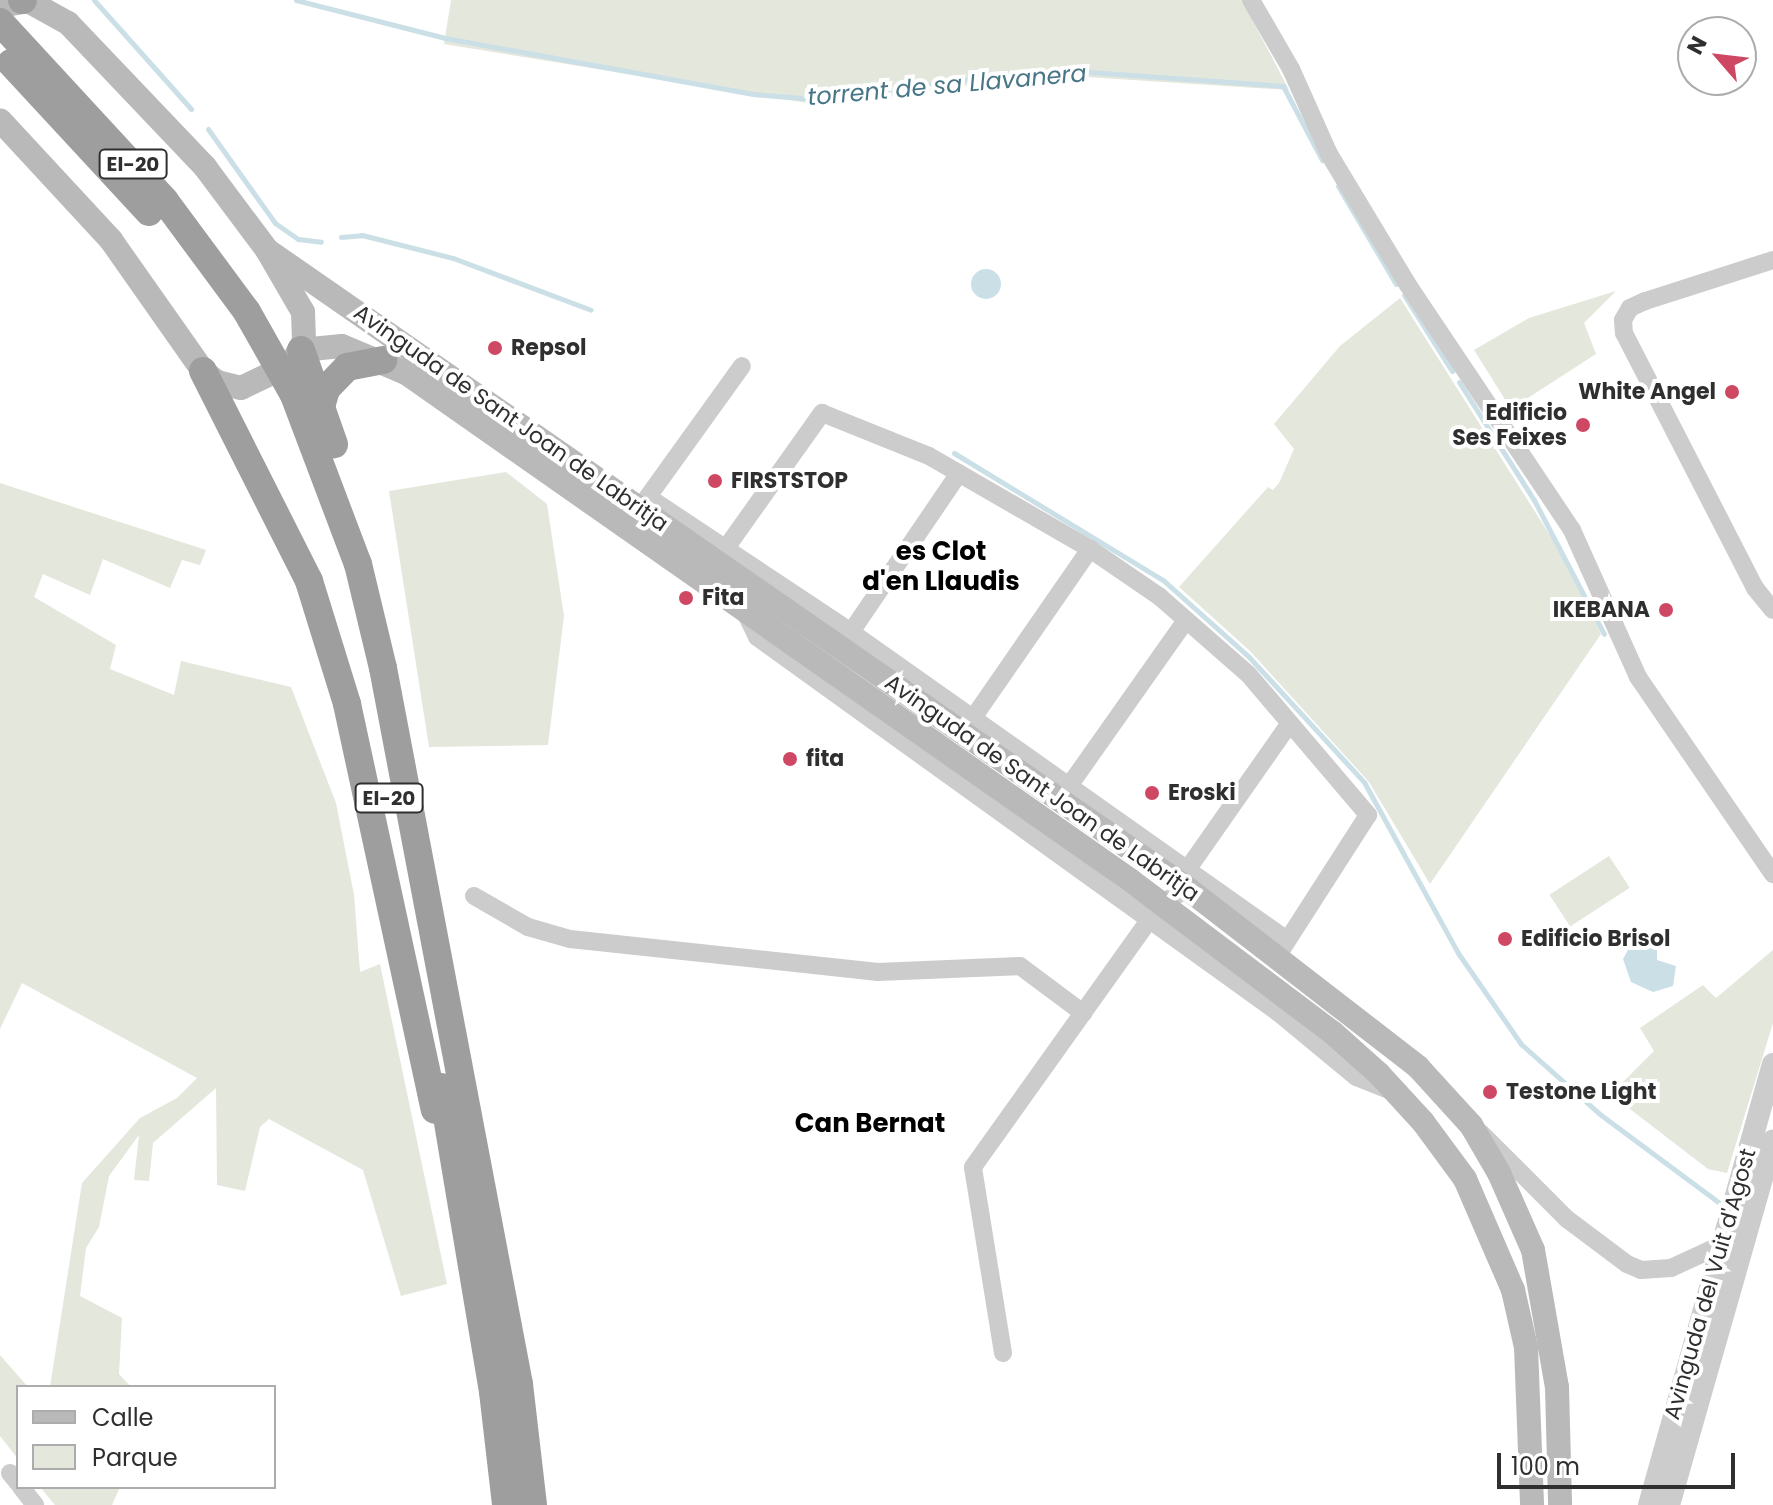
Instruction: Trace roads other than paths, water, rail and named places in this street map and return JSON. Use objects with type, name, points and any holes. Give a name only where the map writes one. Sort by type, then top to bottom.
[{"type":"highway","name":"EI-20","points":[[1,26],[149,212],[239,317],[335,495],[366,593],[482,1176],[519,1384],[533,1505]]},
{"type":"highway","points":[[301,350],[375,557],[400,662],[473,1085],[482,1176]]},
{"type":"highway","points":[[321,407],[326,389],[347,367],[383,360]]},
{"type":"highway","points":[[203,371],[309,581],[330,649],[459,1202]]},
{"type":"highway","name":"EI-20","points":[[286,400],[353,616],[458,1169],[459,1202],[493,1392],[506,1505]]},
{"type":"main road","points":[[0,120],[111,240],[203,371],[227,386],[252,386],[291,364],[301,350],[303,312],[267,250],[180,137],[68,23],[26,0],[1,26]]},
{"type":"main road","name":"Avinguda de Sant Joan de Labritja","points":[[267,250],[644,502],[1188,880],[1282,947],[1418,1067],[1471,1125],[1520,1217],[1543,1288],[1557,1387],[1560,1505]]},
{"type":"main road","name":"Avinguda de Sant Joan de Labritja","points":[[301,350],[342,346],[383,360],[741,604],[1155,912],[1332,1032],[1398,1093],[1465,1179],[1513,1290],[1530,1387],[1532,1505]]},
{"type":"street","points":[[58,0],[68,23]]},
{"type":"street","points":[[1251,0],[1291,69],[1329,154],[1572,530],[1638,677],[1773,874]]},
{"type":"street","points":[[1773,260],[1645,301],[1630,308],[1623,320],[1624,333],[1748,574],[1773,610]]},
{"type":"street","points":[[644,502],[742,366]]},
{"type":"street","points":[[726,548],[822,413],[959,473],[1090,549],[1186,620],[1249,675],[1368,815],[1282,947]]},
{"type":"street","points":[[851,632],[959,473]]},
{"type":"street","name":"Avinguda de Sant Joan de Labritja","points":[[644,502],[726,548],[851,632],[1069,786],[1188,880]]},
{"type":"street","points":[[973,718],[1090,549]]},
{"type":"street","points":[[1069,786],[1186,620]]},
{"type":"street","points":[[1003,1353],[973,1167],[1155,912],[1188,880],[1290,723]]},
{"type":"street","points":[[474,896],[528,927],[570,939],[878,972],[1020,966],[1083,1013]]},
{"type":"street","name":"Avinguda del Vuit d'Agost","points":[[1649,1505],[1773,1064]]},
{"type":"street","points":[[1471,1125],[1567,1219],[1627,1264],[1641,1270],[1671,1268],[1721,1245]]},
{"type":"street","name":"Avinguda del Vuit d'Agost","points":[[1669,1505],[1773,1141]]},
{"type":"street","points":[[22,1489],[35,1505]]},
{"type":"waterway","points":[[94,0],[191,109]]},
{"type":"waterway","name":"torrent de sa Llavanera","points":[[296,0],[445,38],[753,94],[825,100],[983,77],[1075,71],[1283,86],[1322,160]]},
{"type":"waterway","points":[[208,129],[275,223],[298,239],[321,242]]},
{"type":"waterway","name":"torrent de sa Llavanera","points":[[1338,186],[1396,284]]},
{"type":"waterway","points":[[341,237],[362,235],[453,258],[591,310]]},
{"type":"waterway","name":"torrent de sa Llavanera","points":[[1404,295],[1452,371]]},
{"type":"waterway","name":"torrent de sa Llavanera","points":[[1459,382],[1534,500],[1604,634]]},
{"type":"waterway","points":[[954,453],[1163,580],[1249,657],[1364,782],[1458,953],[1521,1044],[1601,1115],[1718,1202]]},
{"type":"place","name":"Repsol","points":[[495,348]]},
{"type":"place","name":"White Angel","points":[[1732,392]]},
{"type":"place","name":"Edificio Ses Feixes","points":[[1583,425]]},
{"type":"place","name":"FIRSTSTOP","points":[[715,481]]},
{"type":"place","name":"Fita","points":[[686,598]]},
{"type":"place","name":"IKEBANA","points":[[1666,610]]},
{"type":"place","name":"fita","points":[[790,759]]},
{"type":"place","name":"Eroski","points":[[1152,793]]},
{"type":"place","name":"Edificio Brisol","points":[[1505,939]]},
{"type":"place","name":"Testone Light","points":[[1490,1092]]},
{"type":"district","name":"es Clot d'en Llaudis","points":[[941,567]]},
{"type":"district","name":"Can Bernat","points":[[870,1124]]}]
